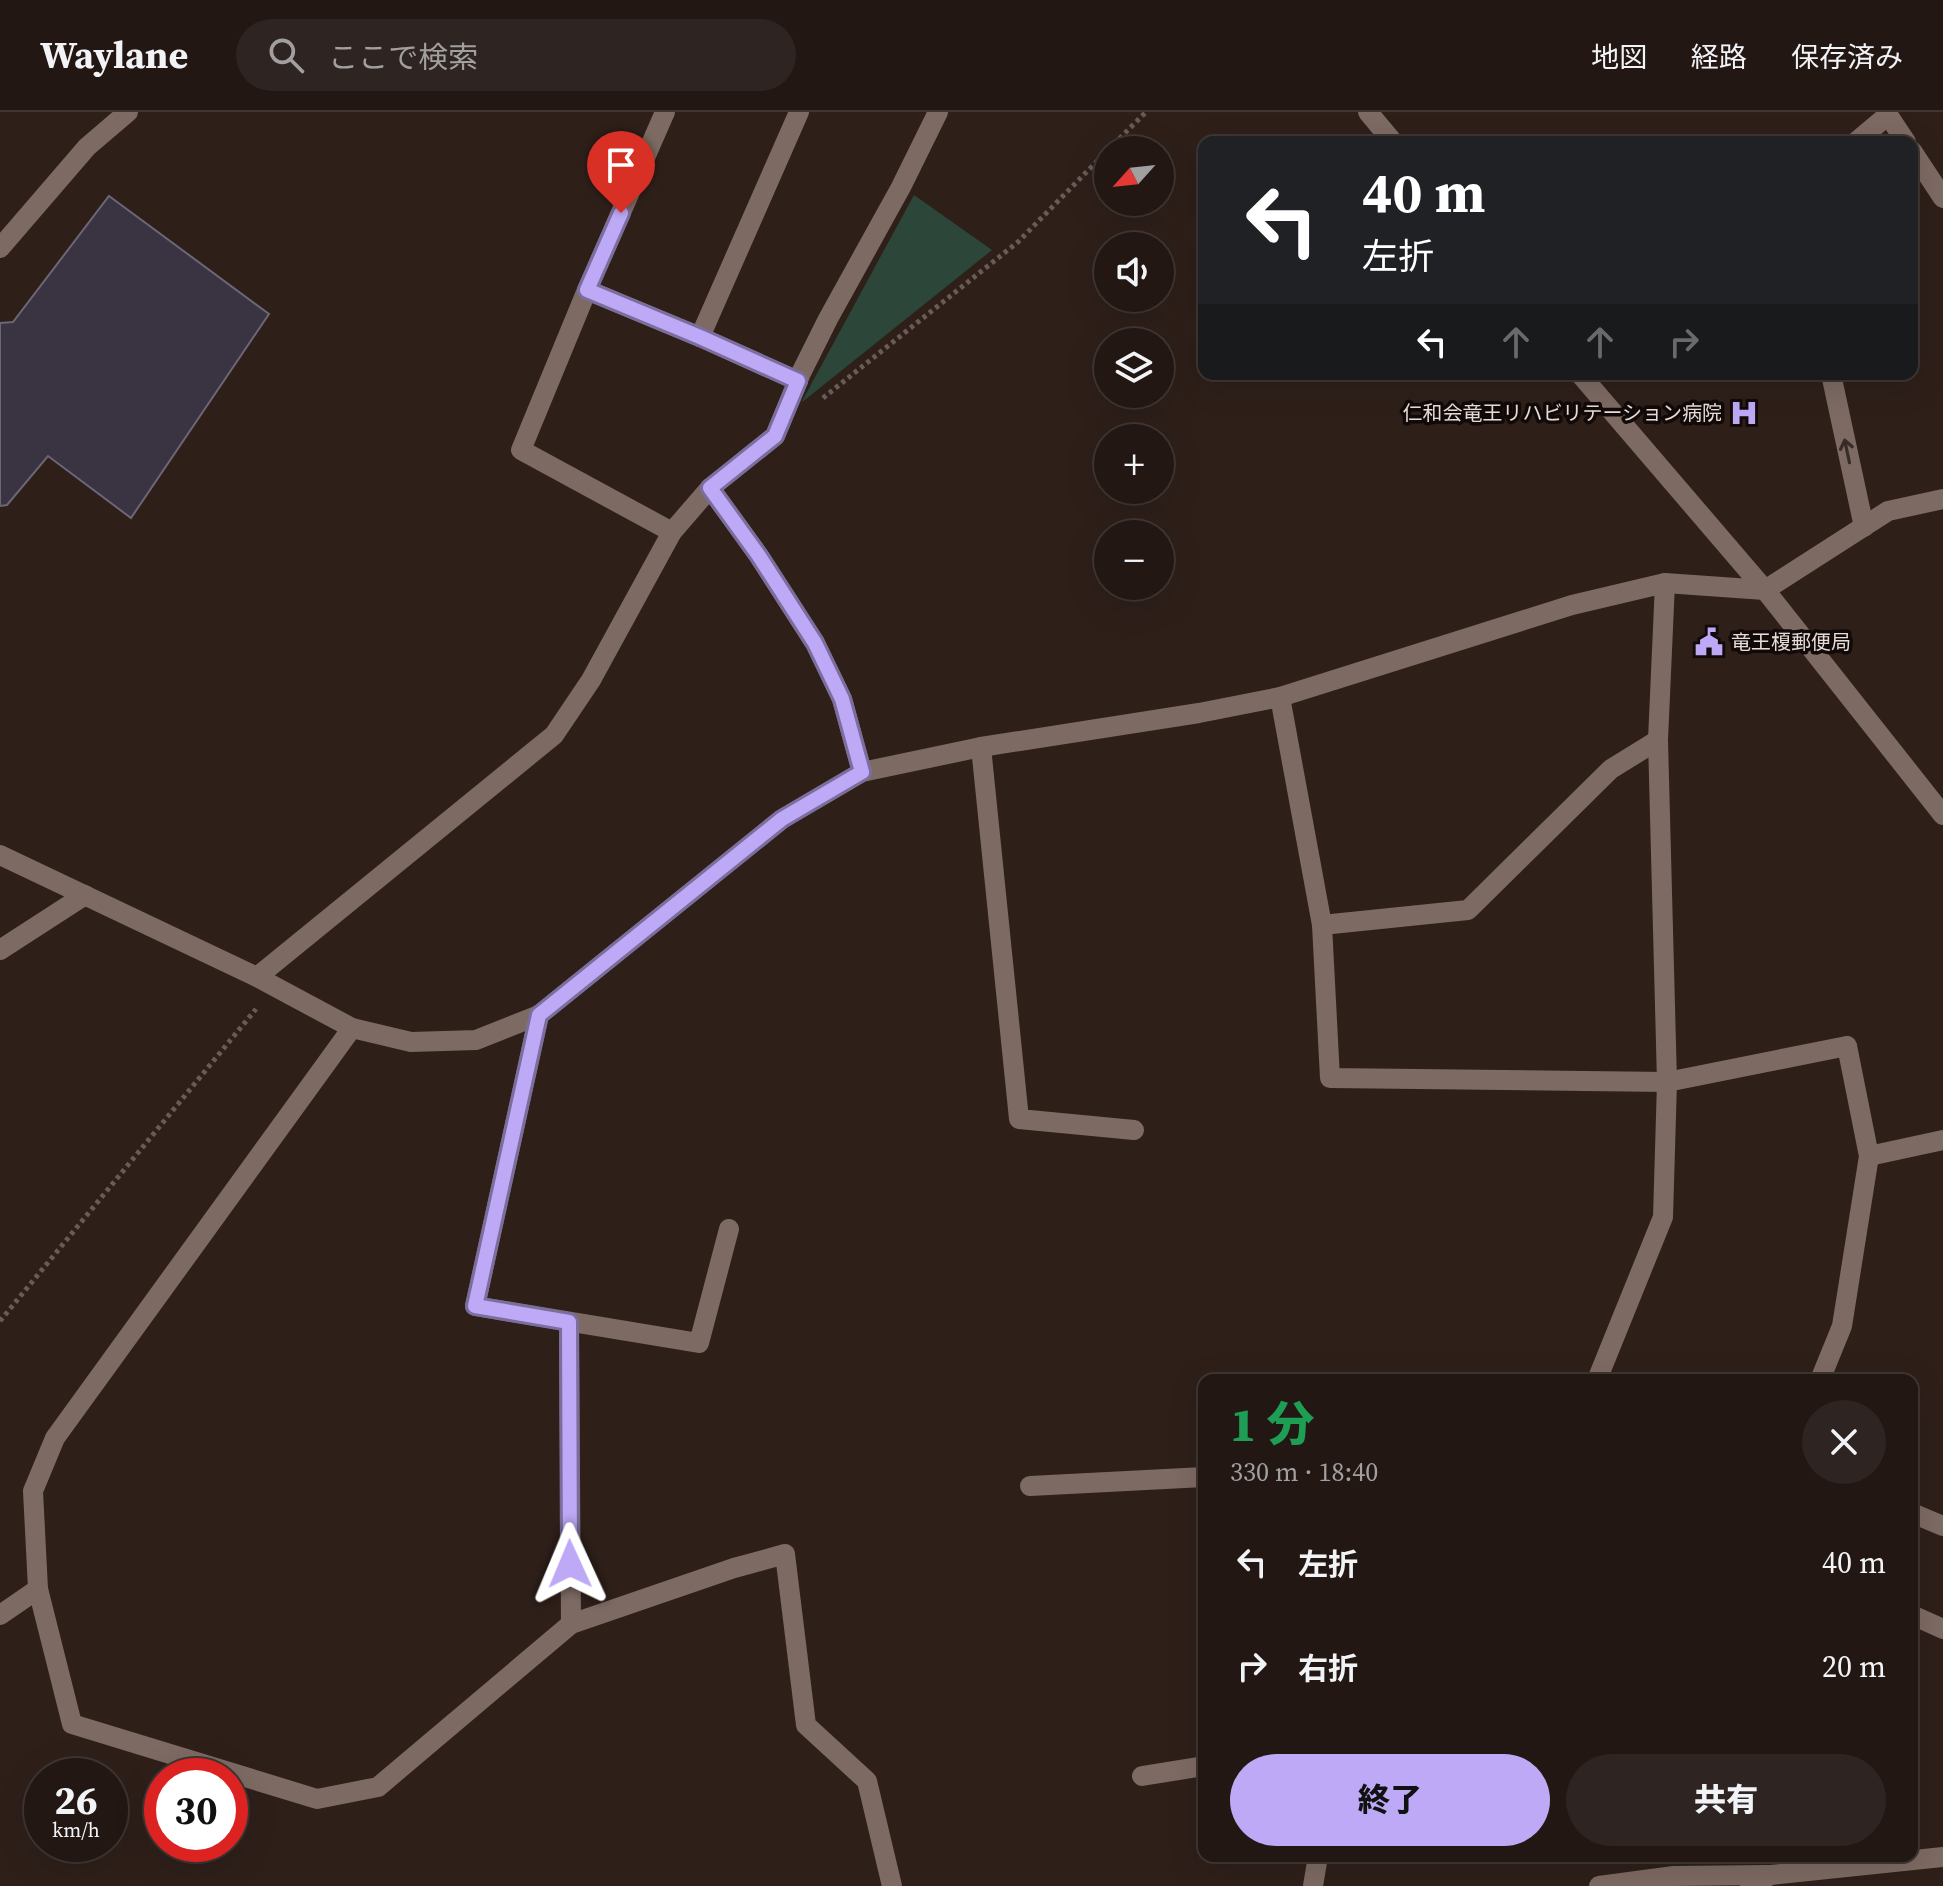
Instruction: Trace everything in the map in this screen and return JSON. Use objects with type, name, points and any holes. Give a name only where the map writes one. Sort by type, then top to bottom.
[{"type":"street","points":[[0,248],[87,147],[128,112]]},
{"type":"street","points":[[665,112],[521,450],[672,532]]},
{"type":"street","points":[[700,337],[799,112]]},
{"type":"street","points":[[265,982],[554,735],[591,680],[672,532],[710,488],[775,436],[828,319],[901,187],[938,112]]},
{"type":"street","points":[[1862,136],[1887,113],[1902,136]]},
{"type":"street","points":[[1373,114],[1389,136]]},
{"type":"street","points":[[1918,160],[1943,198]]},
{"type":"street","points":[[587,290],[798,381]]},
{"type":"street","points":[[1585,380],[1765,590],[1943,815]]},
{"type":"street","points":[[1832,380],[1864,527]]},
{"type":"street","points":[[710,488],[759,556],[815,643],[842,699],[862,772]]},
{"type":"street","points":[[0,855],[265,982],[352,1028],[411,1042],[476,1040],[539,1015],[782,819],[862,772],[981,747],[1199,713],[1280,697],[1572,605],[1665,583],[1765,590],[1888,511],[1943,499]]},
{"type":"street","points":[[1599,1374],[1663,1217],[1667,1082],[1658,740],[1665,583]]},
{"type":"street","points":[[1280,697],[1322,925],[1330,1078],[1667,1082],[1847,1046],[1869,1156],[1842,1326],[1822,1374]]},
{"type":"street","points":[[1322,925],[1468,910],[1611,769],[1658,740]]},
{"type":"street","points":[[981,747],[1019,1119],[1134,1130]]},
{"type":"street","points":[[0,950],[85,895]]},
{"type":"street","points":[[539,1015],[475,1306],[699,1343],[729,1229]]},
{"type":"street","points":[[352,1028],[55,1438],[33,1491],[38,1589],[72,1724],[317,1799],[378,1787],[571,1624],[734,1568],[785,1554],[806,1725],[867,1781],[892,1886]]},
{"type":"street","points":[[1869,1156],[1943,1140]]},
{"type":"street","points":[[569,1322],[571,1624]]},
{"type":"street","points":[[1030,1486],[1198,1477]]},
{"type":"street","points":[[1918,1516],[1943,1526]]},
{"type":"street","points":[[0,1615],[38,1589]]},
{"type":"street","points":[[1918,1618],[1943,1629]]},
{"type":"street","points":[[1142,1776],[1198,1767]]},
{"type":"street","points":[[1918,1860],[1943,1857]]},
{"type":"street","points":[[1313,1886],[1317,1862]]},
{"type":"street","points":[[1599,1886],[1674,1876],[1771,1875],[1895,1862]]},
{"type":"street","points":[[1750,1886],[1771,1875]]},
{"type":"path","points":[[1122,136],[1146,112]]},
{"type":"path","points":[[812,406],[1018,242],[1094,164]]},
{"type":"path","points":[[0,1321],[265,982]]},
{"type":"green space","points":[[914,195],[992,250],[801,403]]},
{"type":"building","points":[[109,196],[269,314],[131,518],[48,456],[7,505],[0,506],[0,323],[13,322]]},
{"type":"place","name":"仁和会竜王リハビリテーション病院","points":[[1744,413]]},
{"type":"place","name":"竜王榎郵便局","points":[[1709,642]]},
{"type":"route","points":[[570,1564],[569,1322],[475,1306],[539,1015],[782,819],[862,772],[842,699],[815,643],[759,556],[710,488],[775,436],[798,381],[587,290],[621,213]]}]
